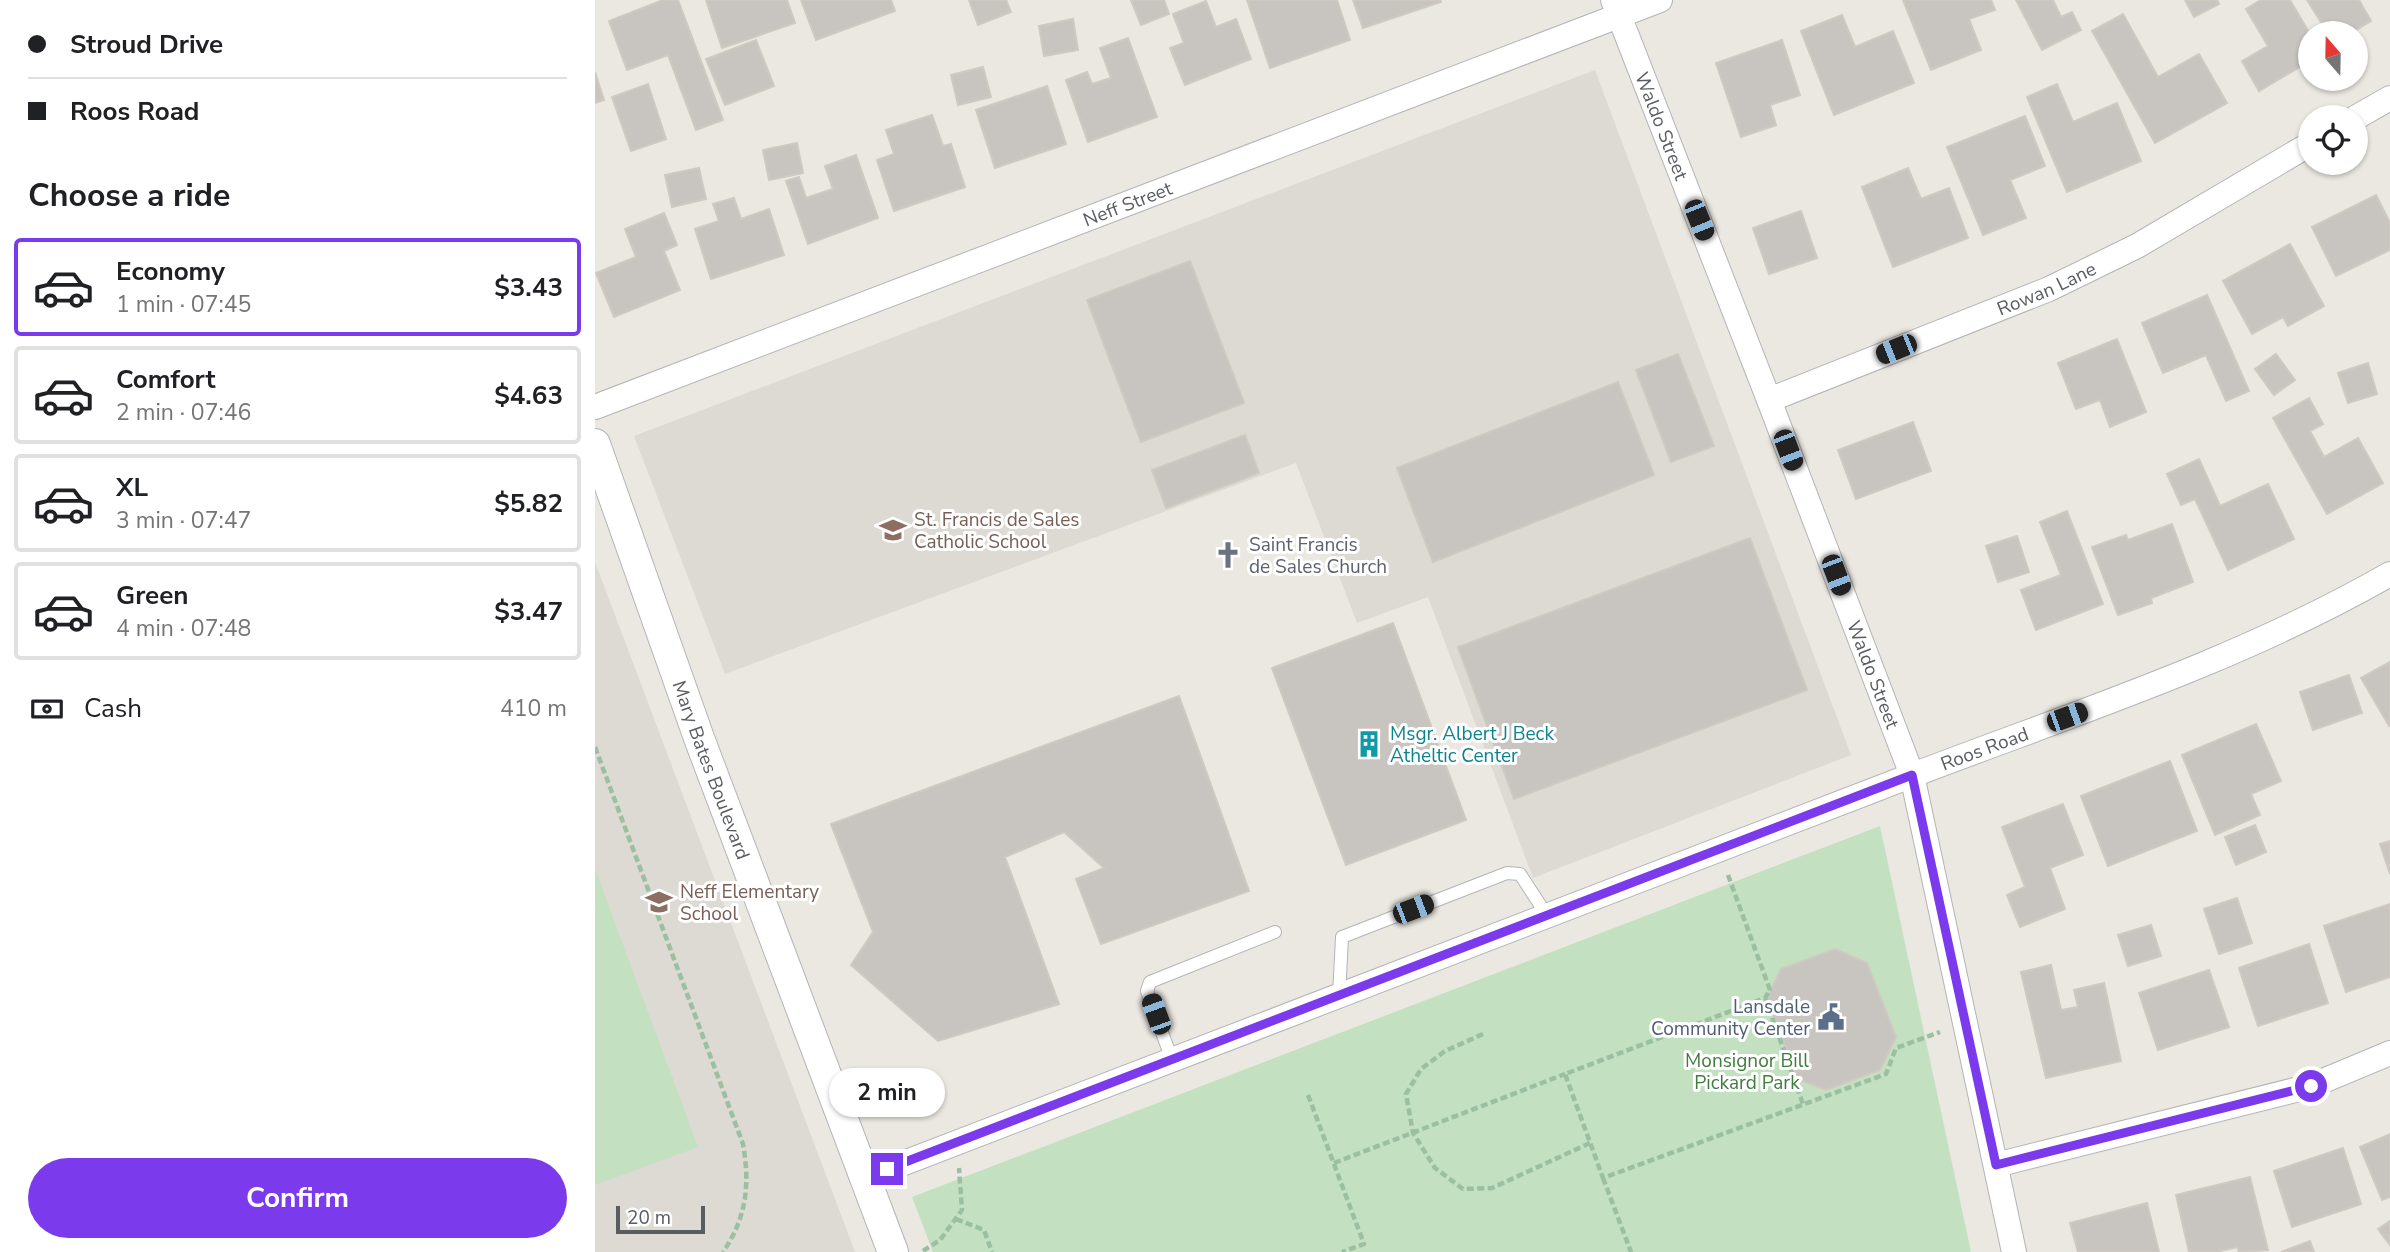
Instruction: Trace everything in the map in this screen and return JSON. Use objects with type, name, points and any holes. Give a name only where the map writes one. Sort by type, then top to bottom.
[{"type":"street","name":"Neff Street","points":[[595,407],[1615,8],[1660,0]]},
{"type":"street","name":"Waldo Street","points":[[1615,8],[1912,775],[2014,1252]]},
{"type":"street","points":[[2368,111],[2390,98]]},
{"type":"street","name":"Rowan Lane","points":[[1769,400],[2049,289],[2137,246],[2298,151]]},
{"type":"street","name":"Mary Bates Boulevard","points":[[595,444],[699,738],[893,1252]]},
{"type":"street","name":"Roos Road","points":[[865,1178],[1912,775],[2170,679],[2356,593],[2390,573]]},
{"type":"street","points":[[1996,1165],[2311,1086],[2390,1053]]},
{"type":"lane","points":[[1339,996],[1342,937],[1507,873],[1520,874],[1548,917]]},
{"type":"lane","points":[[1172,1060],[1147,991],[1150,982],[1275,932]]},
{"type":"path","points":[[595,747],[743,1144],[748,1175],[742,1214],[723,1252]]},
{"type":"path","points":[[1334,1163],[1765,998],[1770,990],[1719,851]]},
{"type":"path","points":[[1765,998],[1803,1104]]},
{"type":"path","points":[[1603,1178],[1886,1074],[1896,1048],[1965,1023]]},
{"type":"path","points":[[1483,1034],[1445,1051],[1421,1069],[1406,1094],[1413,1133],[1435,1168],[1463,1189],[1492,1188],[1590,1143]]},
{"type":"path","points":[[1565,1074],[1631,1252]]},
{"type":"path","points":[[1308,1095],[1364,1244],[1342,1252]]},
{"type":"path","points":[[919,1252],[940,1240],[962,1210],[955,1143]]},
{"type":"path","points":[[956,1219],[984,1230],[992,1252]]},
{"type":"shaded area","name":"St. Francis de Sales Catholic School","points":[[1595,70],[1851,755],[1533,878],[1428,597],[1357,623],[1296,463],[725,674],[634,436]]},
{"type":"shaded area","name":"Neff Elementary School","points":[[595,562],[855,1252],[595,1252]]},
{"type":"green space","name":"Monsignor Bill Pickard Park","points":[[1880,826],[1971,1252],[933,1252],[912,1197]]},
{"type":"green space","points":[[595,869],[698,1147],[595,1185]]},
{"type":"building","points":[[663,0],[678,0],[723,120],[696,130],[668,55],[627,70],[609,21]]},
{"type":"building","points":[[706,0],[787,0],[795,23],[722,48]]},
{"type":"building","points":[[801,0],[891,0],[895,11],[816,40]]},
{"type":"building","points":[[969,0],[1006,0],[1011,12],[978,25]]},
{"type":"building","points":[[1131,0],[1164,0],[1169,14],[1141,25]]},
{"type":"building","points":[[1247,0],[1337,0],[1350,40],[1270,68]]},
{"type":"building","points":[[1353,0],[1440,0],[1441,2],[1363,28]]},
{"type":"building","points":[[1903,0],[1991,0],[1995,10],[1969,19],[1981,50],[1931,70]]},
{"type":"building","points":[[2016,0],[2053,0],[2061,17],[2072,12],[2081,30],[2042,50]]},
{"type":"building","points":[[2185,0],[2217,0],[2219,4],[2194,17]]},
{"type":"building","points":[[2261,0],[2290,0],[2302,21],[2298,21],[2298,68],[2259,91],[2242,61],[2268,46],[2246,9]]},
{"type":"building","points":[[2307,0],[2359,0],[2371,21],[2368,23],[2320,21]]},
{"type":"building","points":[[1206,1],[1216,27],[1236,19],[1251,59],[1185,85],[1170,48],[1184,43],[1173,14]]},
{"type":"building","points":[[2123,14],[2158,77],[2199,54],[2227,103],[2155,143],[2092,31]]},
{"type":"building","points":[[1842,15],[1855,47],[1893,31],[1914,83],[1834,115],[1801,31]]},
{"type":"building","points":[[1073,19],[1078,50],[1044,56],[1039,26]]},
{"type":"building","points":[[1128,38],[1157,117],[1088,142],[1066,80],[1087,72],[1092,84],[1111,78],[1100,48]]},
{"type":"building","points":[[756,40],[774,86],[725,105],[706,59]]},
{"type":"building","points":[[1782,40],[1800,95],[1770,105],[1776,125],[1741,137],[1716,63]]},
{"type":"building","points":[[983,67],[991,97],[958,105],[951,75]]},
{"type":"building","points":[[595,72],[604,100],[595,103]]},
{"type":"building","points":[[648,84],[666,139],[631,151],[612,97]]},
{"type":"building","points":[[2057,84],[2073,122],[2117,103],[2141,161],[2067,192],[2027,97]]},
{"type":"building","points":[[1047,86],[1066,144],[995,168],[976,110]]},
{"type":"building","points":[[932,115],[943,146],[951,144],[965,187],[894,211],[877,160],[894,154],[886,130]]},
{"type":"building","points":[[2025,116],[2045,166],[2010,180],[2026,218],[1983,235],[1947,147]]},
{"type":"building","points":[[797,143],[803,173],[769,180],[763,150]]},
{"type":"building","points":[[856,155],[878,218],[808,244],[786,181],[799,177],[806,198],[833,189],[825,166]]},
{"type":"building","points":[[699,168],[706,199],[672,207],[665,175]]},
{"type":"building","points":[[1908,168],[1921,199],[1949,188],[1968,238],[1893,267],[1862,187]]},
{"type":"building","points":[[2376,195],[2390,223],[2390,250],[2336,276],[2312,227]]},
{"type":"building","points":[[734,198],[741,219],[769,209],[784,255],[711,279],[695,229],[719,221],[713,204]]},
{"type":"building","points":[[1801,211],[1817,258],[1769,274],[1753,228]]},
{"type":"building","points":[[664,213],[677,245],[664,251],[680,290],[614,317],[596,273],[636,257],[625,229]]},
{"type":"building","points":[[2290,244],[2324,306],[2288,326],[2283,317],[2252,334],[2223,281]]},
{"type":"building","points":[[1190,261],[1244,403],[1141,442],[1087,300]]},
{"type":"building","points":[[2207,295],[2249,391],[2226,401],[2206,355],[2163,373],[2142,323]]},
{"type":"building","points":[[2117,339],[2146,412],[2110,427],[2100,400],[2076,409],[2058,363]]},
{"type":"building","points":[[1678,354],[1714,446],[1671,462],[1636,370]]},
{"type":"building","points":[[2276,354],[2295,380],[2274,395],[2255,369]]},
{"type":"building","points":[[2368,363],[2377,394],[2348,403],[2338,373]]},
{"type":"building","points":[[1618,382],[1654,475],[1433,562],[1397,468]]},
{"type":"building","points":[[2309,398],[2323,424],[2310,431],[2324,457],[2358,438],[2383,483],[2327,514],[2273,418]]},
{"type":"building","points":[[1913,422],[1931,471],[1856,499],[1838,450]]},
{"type":"building","points":[[1245,435],[1259,473],[1166,508],[1152,470]]},
{"type":"building","points":[[2199,459],[2220,506],[2268,484],[2294,539],[2228,570],[2195,499],[2181,505],[2167,474]]},
{"type":"building","points":[[2067,511],[2103,604],[2036,630],[2021,590],[2061,575],[2040,522]]},
{"type":"building","points":[[2172,524],[2193,582],[2151,598],[2152,603],[2118,615],[2092,547],[2126,535],[2128,540]]},
{"type":"building","points":[[2017,536],[2029,572],[1998,582],[1986,546]]},
{"type":"building","points":[[1750,538],[1807,690],[1514,799],[1458,647]]},
{"type":"building","name":"Msgr. Albert J Beck Atheltic Center","points":[[1393,623],[1466,820],[1346,865],[1272,668]]},
{"type":"building","points":[[2390,662],[2390,725],[2389,726],[2361,678]]},
{"type":"building","points":[[2349,675],[2362,713],[2313,730],[2300,692]]},
{"type":"building","points":[[1179,696],[1249,891],[1101,944],[1076,879],[1104,868],[1064,832],[1005,857],[1059,1004],[938,1041],[851,965],[873,932],[831,824]]},
{"type":"building","points":[[2256,724],[2281,781],[2251,794],[2260,815],[2215,835],[2182,755]]},
{"type":"building","points":[[2170,761],[2197,831],[2108,866],[2081,796]]},
{"type":"building","points":[[2063,804],[2083,855],[2050,868],[2065,909],[2020,927],[2007,895],[2025,887],[2002,827]]},
{"type":"building","points":[[2255,825],[2266,852],[2236,865],[2225,837]]},
{"type":"building","points":[[2390,841],[2390,874],[2380,844]]},
{"type":"building","points":[[2237,898],[2252,943],[2219,954],[2204,909]]},
{"type":"building","points":[[2390,904],[2390,977],[2346,992],[2324,926]]},
{"type":"building","points":[[2151,925],[2161,956],[2128,966],[2118,935]]},
{"type":"building","points":[[2309,944],[2328,1003],[2258,1026],[2239,968]]},
{"type":"building","name":"Lansdale Community Center","points":[[1835,949],[1867,963],[1896,1037],[1880,1070],[1826,1090],[1797,1079],[1767,998],[1781,969]]},
{"type":"building","points":[[2051,965],[2061,1010],[2078,1007],[2074,990],[2104,983],[2121,1061],[2046,1078],[2021,972]]},
{"type":"building","points":[[2209,970],[2229,1027],[2158,1050],[2139,993]]},
{"type":"building","points":[[2390,1134],[2390,1197],[2382,1200],[2360,1147]]},
{"type":"building","points":[[2343,1148],[2361,1204],[2292,1227],[2274,1171]]},
{"type":"building","points":[[2250,1177],[2268,1250],[2239,1252],[2237,1247],[2216,1252],[2189,1252],[2176,1195]]},
{"type":"building","points":[[2147,1203],[2159,1252],[2078,1252],[2070,1223]]},
{"type":"building","points":[[2390,1221],[2390,1245],[2378,1229]]},
{"type":"building","points":[[2310,1241],[2314,1252],[2281,1252]]},
{"type":"place","name":"St. Francis de Sales Catholic School","points":[[893,530]]},
{"type":"place","name":"Saint Francis de Sales Church","points":[[1228,555]]},
{"type":"place","name":"Msgr. Albert J Beck Atheltic Center","points":[[1369,744]]},
{"type":"place","name":"Neff Elementary School","points":[[659,902]]},
{"type":"place","name":"Lansdale Community Center","points":[[1831,1017]]},
{"type":"route","points":[[887,1169],[1912,775],[1996,1165],[2311,1086]]}]
